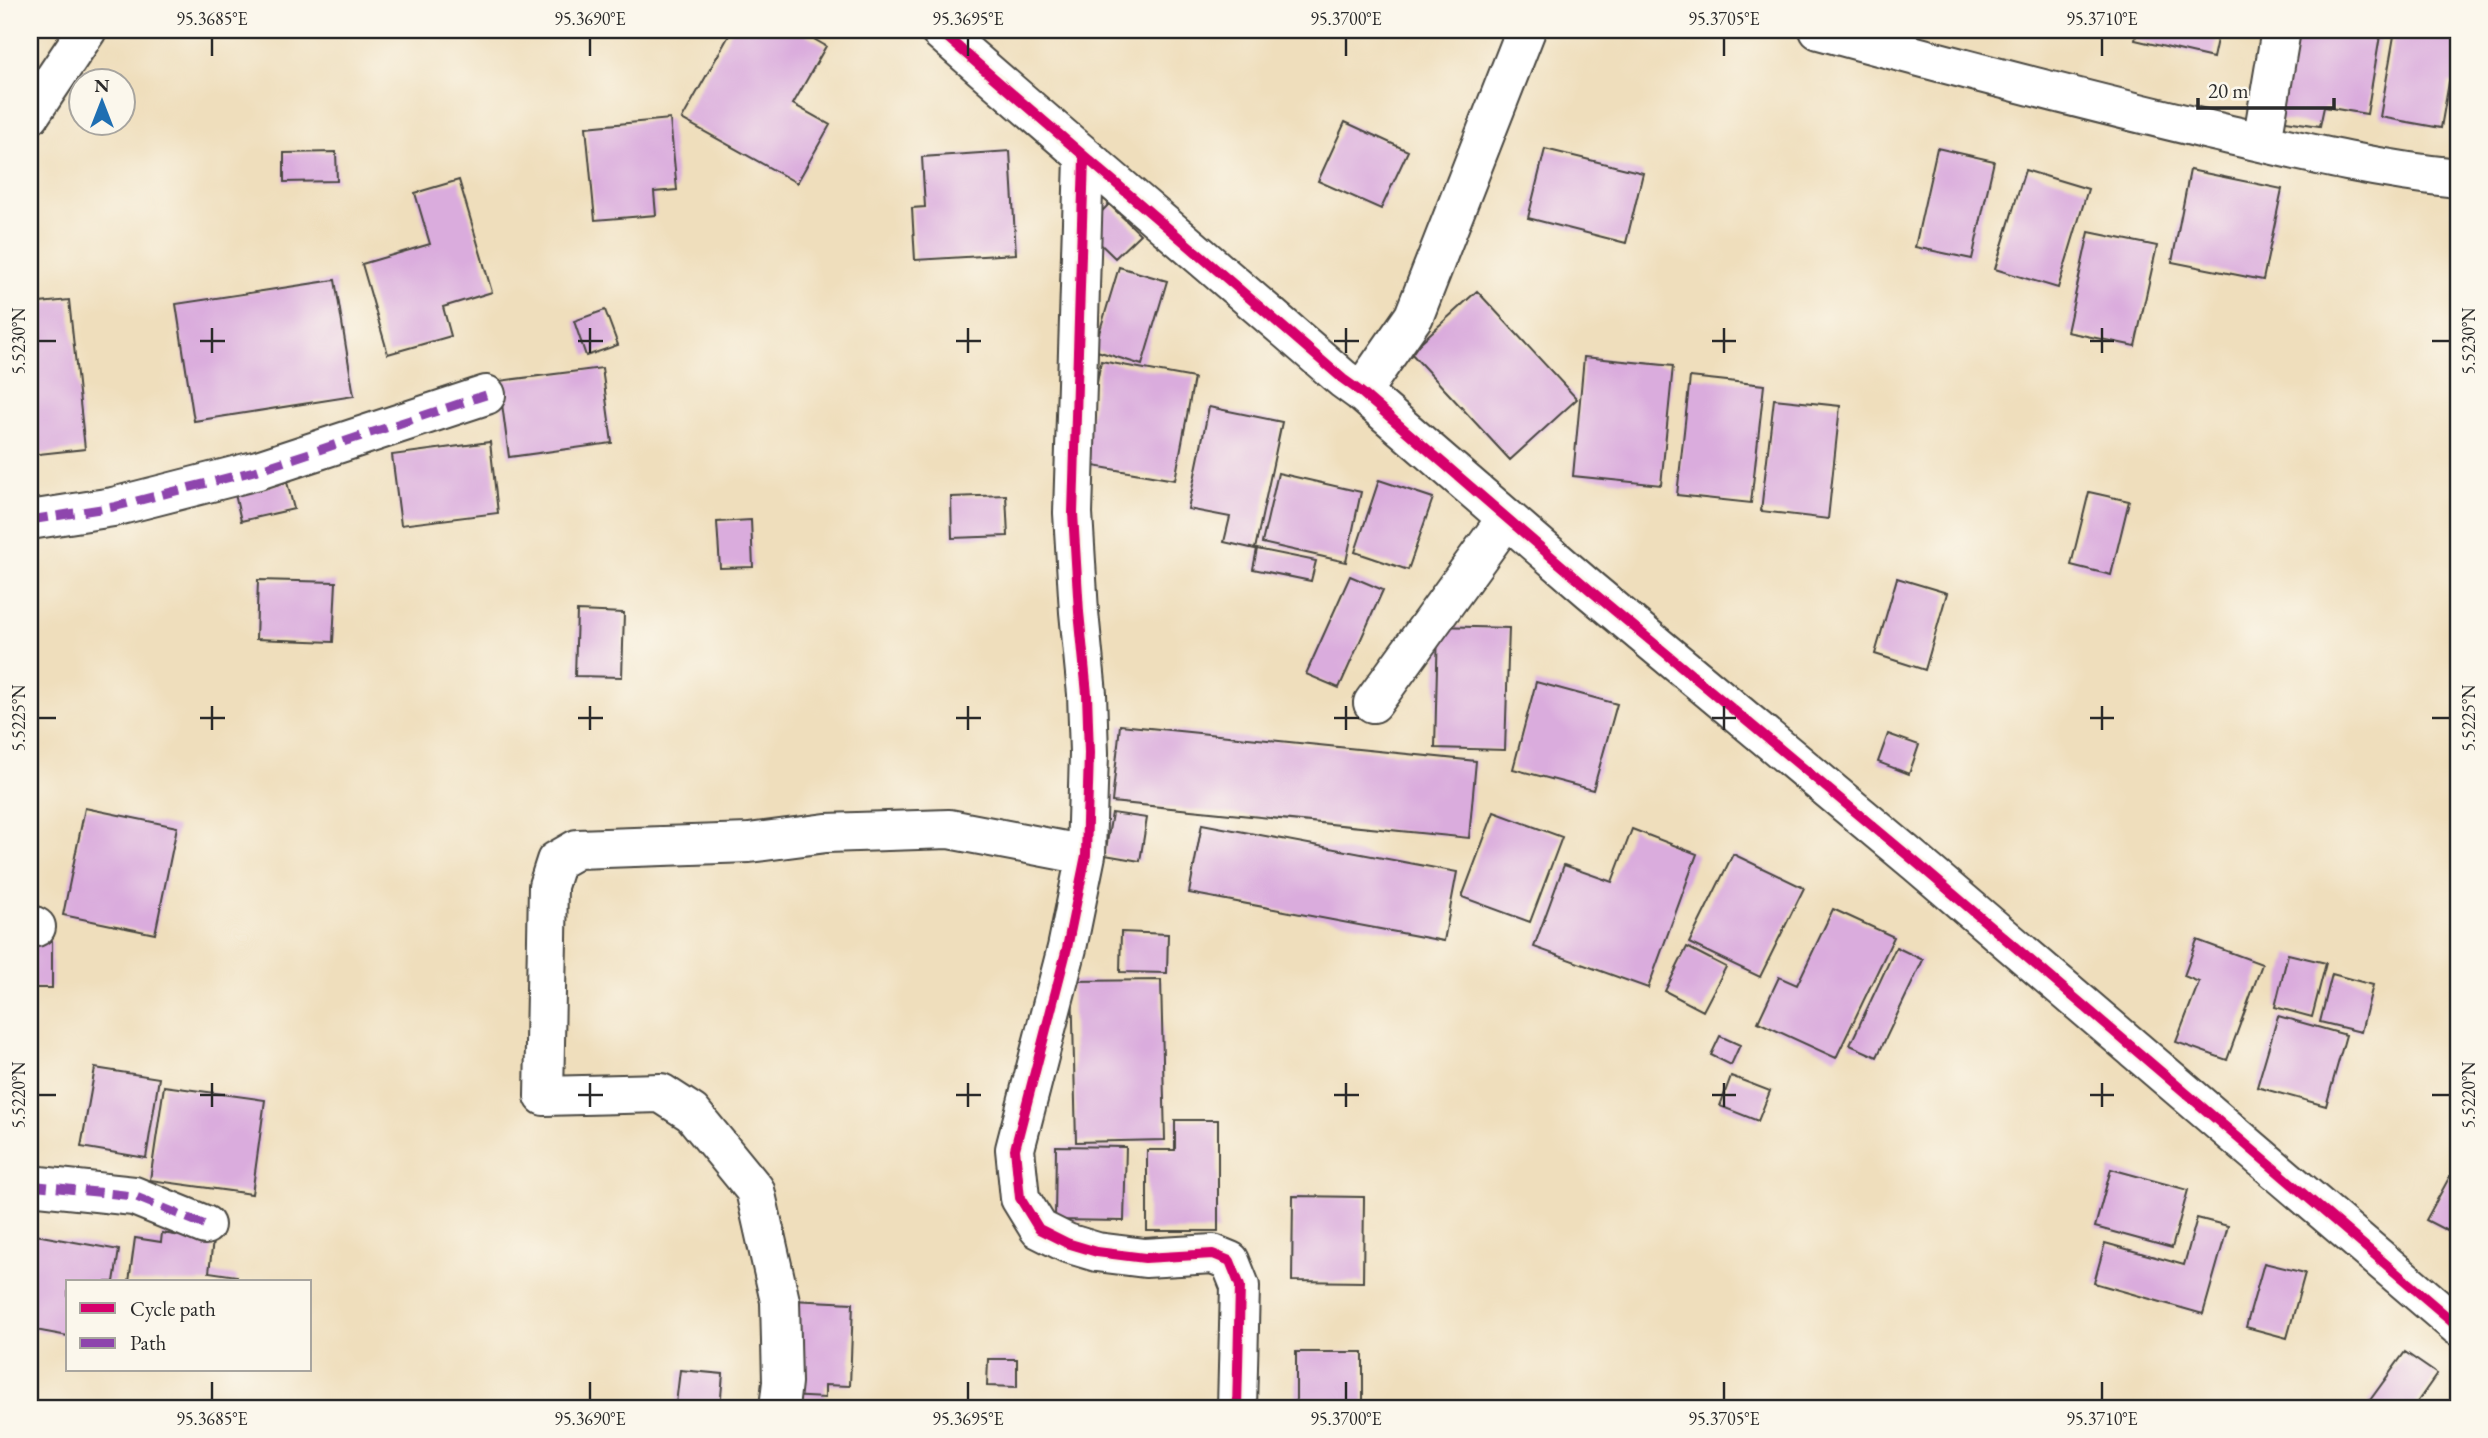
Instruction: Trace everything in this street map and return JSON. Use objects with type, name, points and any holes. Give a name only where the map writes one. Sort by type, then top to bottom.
[{"type":"street","points":[[30,115],[87,30]]},
{"type":"street","points":[[939,30],[1084,158],[1361,392],[1506,519],[1918,864],[2458,1326]]},
{"type":"street","points":[[1361,392],[1414,316],[1526,30]]},
{"type":"street","points":[[1819,30],[2078,99],[2262,142],[2402,172],[2458,177]]},
{"type":"street","points":[[2262,142],[2281,30]]},
{"type":"street","points":[[1084,158],[1073,513],[1089,753],[1086,855],[1067,948],[1015,1149],[1020,1198],[1039,1228],[1077,1246],[1097,1252],[1145,1258],[1213,1254],[1230,1261],[1240,1286],[1237,1408]]},
{"type":"street","points":[[30,520],[113,507],[258,470],[486,395]]},
{"type":"street","points":[[1373,703],[1506,519]]},
{"type":"street","points":[[779,1408],[782,1382],[780,1301],[755,1190],[692,1113],[661,1093],[544,1096],[548,886],[556,861],[577,849],[749,843],[826,832],[872,830],[949,830],[1086,855]]},
{"type":"street","points":[[30,1185],[134,1196],[205,1225]]},
{"type":"building","points":[[732,30],[798,30],[826,46],[793,104],[830,125],[797,183],[682,119]]},
{"type":"building","points":[[2137,30],[2219,30],[2213,58],[2135,40]]},
{"type":"building","points":[[2295,30],[2381,30],[2367,114],[2324,107],[2320,126],[2279,120]]},
{"type":"building","points":[[2395,30],[2458,32],[2458,83],[2449,82],[2441,128],[2380,117]]},
{"type":"building","points":[[670,119],[677,190],[654,192],[656,215],[595,220],[586,127]]},
{"type":"building","points":[[1345,122],[1408,151],[1381,209],[1318,181]]},
{"type":"building","points":[[1937,148],[1994,161],[1972,259],[1915,247]]},
{"type":"building","points":[[1545,149],[1643,173],[1626,243],[1528,218]]},
{"type":"building","points":[[1010,151],[1016,254],[915,260],[912,208],[925,207],[922,157]]},
{"type":"building","points":[[336,152],[337,181],[284,182],[284,153]]},
{"type":"building","points":[[2025,170],[2088,189],[2058,288],[1995,269]]},
{"type":"building","points":[[2190,170],[2282,189],[2263,280],[2172,262]]},
{"type":"building","points":[[459,180],[492,292],[443,307],[451,336],[388,354],[362,264],[430,244],[415,193]]},
{"type":"building","points":[[1109,204],[1140,234],[1115,258],[1085,229]]},
{"type":"building","points":[[2089,232],[2157,246],[2135,346],[2067,332]]},
{"type":"building","points":[[1119,267],[1167,281],[1142,365],[1094,350]]},
{"type":"building","points":[[335,280],[354,396],[194,421],[176,304]]},
{"type":"building","points":[[1477,291],[1577,399],[1510,460],[1410,352]]},
{"type":"building","points":[[69,300],[85,449],[30,455],[30,304]]},
{"type":"building","points":[[605,310],[618,345],[586,356],[574,321]]},
{"type":"building","points":[[1584,357],[1673,366],[1661,485],[1573,476]]},
{"type":"building","points":[[1101,361],[1194,378],[1175,480],[1082,464]]},
{"type":"building","points":[[602,368],[612,443],[509,457],[499,381]]},
{"type":"building","points":[[1690,377],[1764,385],[1751,503],[1677,495]]},
{"type":"building","points":[[1774,399],[1840,406],[1828,519],[1761,511]]},
{"type":"building","points":[[1209,407],[1282,422],[1255,549],[1224,542],[1230,517],[1188,509]]},
{"type":"building","points":[[490,442],[498,513],[401,525],[392,455]]},
{"type":"building","points":[[1278,473],[1361,492],[1346,562],[1262,543]]},
{"type":"building","points":[[1379,480],[1433,498],[1408,570],[1355,552]]},
{"type":"building","points":[[287,482],[294,509],[241,521],[235,494]]},
{"type":"building","points":[[2089,492],[2129,501],[2111,575],[2071,565]]},
{"type":"building","points":[[1006,495],[1008,536],[952,538],[951,497]]},
{"type":"building","points":[[751,520],[753,567],[720,568],[717,522]]},
{"type":"building","points":[[1257,549],[1316,561],[1311,581],[1253,569]]},
{"type":"building","points":[[1350,576],[1383,590],[1339,688],[1306,674]]},
{"type":"building","points":[[1897,578],[1947,593],[1925,670],[1875,654]]},
{"type":"building","points":[[258,580],[336,582],[333,642],[256,639]]},
{"type":"building","points":[[577,611],[624,613],[622,677],[575,676]]},
{"type":"building","points":[[1438,626],[1509,628],[1505,750],[1435,748]]},
{"type":"building","points":[[1536,682],[1617,704],[1593,790],[1513,769]]},
{"type":"building","points":[[1120,725],[1476,761],[1469,838],[1112,802]]},
{"type":"building","points":[[1888,734],[1919,745],[1909,774],[1878,762]]},
{"type":"building","points":[[85,808],[177,827],[155,934],[63,915]]},
{"type":"building","points":[[1494,812],[1562,837],[1530,922],[1462,897]]},
{"type":"building","points":[[1112,813],[1147,818],[1140,861],[1105,855]]},
{"type":"building","points":[[1202,824],[1457,872],[1444,941],[1189,893]]},
{"type":"building","points":[[1632,829],[1697,854],[1648,988],[1534,947],[1564,865],[1612,882]]},
{"type":"building","points":[[1733,854],[1804,888],[1760,977],[1689,943]]},
{"type":"building","points":[[1833,909],[1894,937],[1836,1058],[1758,1022],[1779,977],[1797,985]]},
{"type":"building","points":[[1121,932],[1168,934],[1167,973],[1120,972]]},
{"type":"building","points":[[2197,940],[2262,964],[2227,1060],[2176,1042],[2199,982],[2184,976]]},
{"type":"building","points":[[30,941],[52,941],[52,988],[30,988]]},
{"type":"building","points":[[1687,947],[1726,967],[1703,1011],[1665,991]]},
{"type":"building","points":[[1896,947],[1923,960],[1877,1057],[1850,1045]]},
{"type":"building","points":[[2288,954],[2326,963],[2312,1017],[2275,1007]]},
{"type":"building","points":[[2332,974],[2373,985],[2361,1032],[2320,1022]]},
{"type":"building","points":[[1161,980],[1165,1140],[1076,1142],[1072,981]]},
{"type":"building","points":[[2278,1016],[2346,1035],[2326,1106],[2257,1087]]},
{"type":"building","points":[[1720,1036],[1740,1045],[1731,1065],[1711,1055]]},
{"type":"building","points":[[95,1068],[159,1078],[146,1158],[81,1147]]},
{"type":"building","points":[[1731,1076],[1770,1091],[1758,1121],[1720,1106]]},
{"type":"building","points":[[164,1086],[265,1100],[252,1194],[150,1180]]},
{"type":"building","points":[[1175,1120],[1218,1120],[1218,1231],[1147,1231],[1147,1150],[1175,1150]]},
{"type":"building","points":[[1056,1146],[1126,1147],[1124,1221],[1055,1220]]},
{"type":"building","points":[[2111,1169],[2188,1190],[2172,1248],[2095,1227]]},
{"type":"building","points":[[2450,1176],[2458,1180],[2458,1224],[2453,1234],[2426,1220]]},
{"type":"building","points":[[1293,1196],[1364,1197],[1363,1282],[1292,1281]]},
{"type":"building","points":[[2197,1218],[2228,1226],[2203,1314],[2094,1283],[2105,1243],[2184,1265]]},
{"type":"building","points":[[162,1233],[213,1241],[209,1272],[237,1276],[236,1280],[129,1280],[135,1238],[161,1242]]},
{"type":"building","points":[[30,1234],[119,1250],[114,1280],[66,1280],[66,1336],[30,1329]]},
{"type":"building","points":[[2264,1263],[2305,1273],[2287,1338],[2246,1327]]},
{"type":"building","points":[[791,1300],[853,1303],[850,1386],[825,1385],[825,1398],[787,1396]]},
{"type":"building","points":[[1296,1352],[1363,1352],[1363,1408],[1296,1408]]},
{"type":"building","points":[[2405,1352],[2437,1374],[2413,1408],[2375,1408],[2368,1403]]},
{"type":"building","points":[[988,1359],[1017,1359],[1017,1387],[987,1386]]},
{"type":"building","points":[[680,1370],[723,1374],[720,1408],[676,1404]]},
{"type":"marked path","points":[[30,520],[113,507],[258,470],[486,395]]},
{"type":"marked path","points":[[30,924],[36,927]]},
{"type":"marked path","points":[[30,1185],[134,1196],[205,1225]]},
{"type":"cycle path","points":[[939,30],[1590,590],[1918,864],[2458,1326]]},
{"type":"cycle path","points":[[1084,158],[1073,513],[1087,694],[1089,753],[1086,855],[1067,948],[1015,1149],[1020,1198],[1039,1229],[1067,1243],[1097,1252],[1145,1258],[1213,1254],[1230,1261],[1240,1286],[1237,1408]]}]
